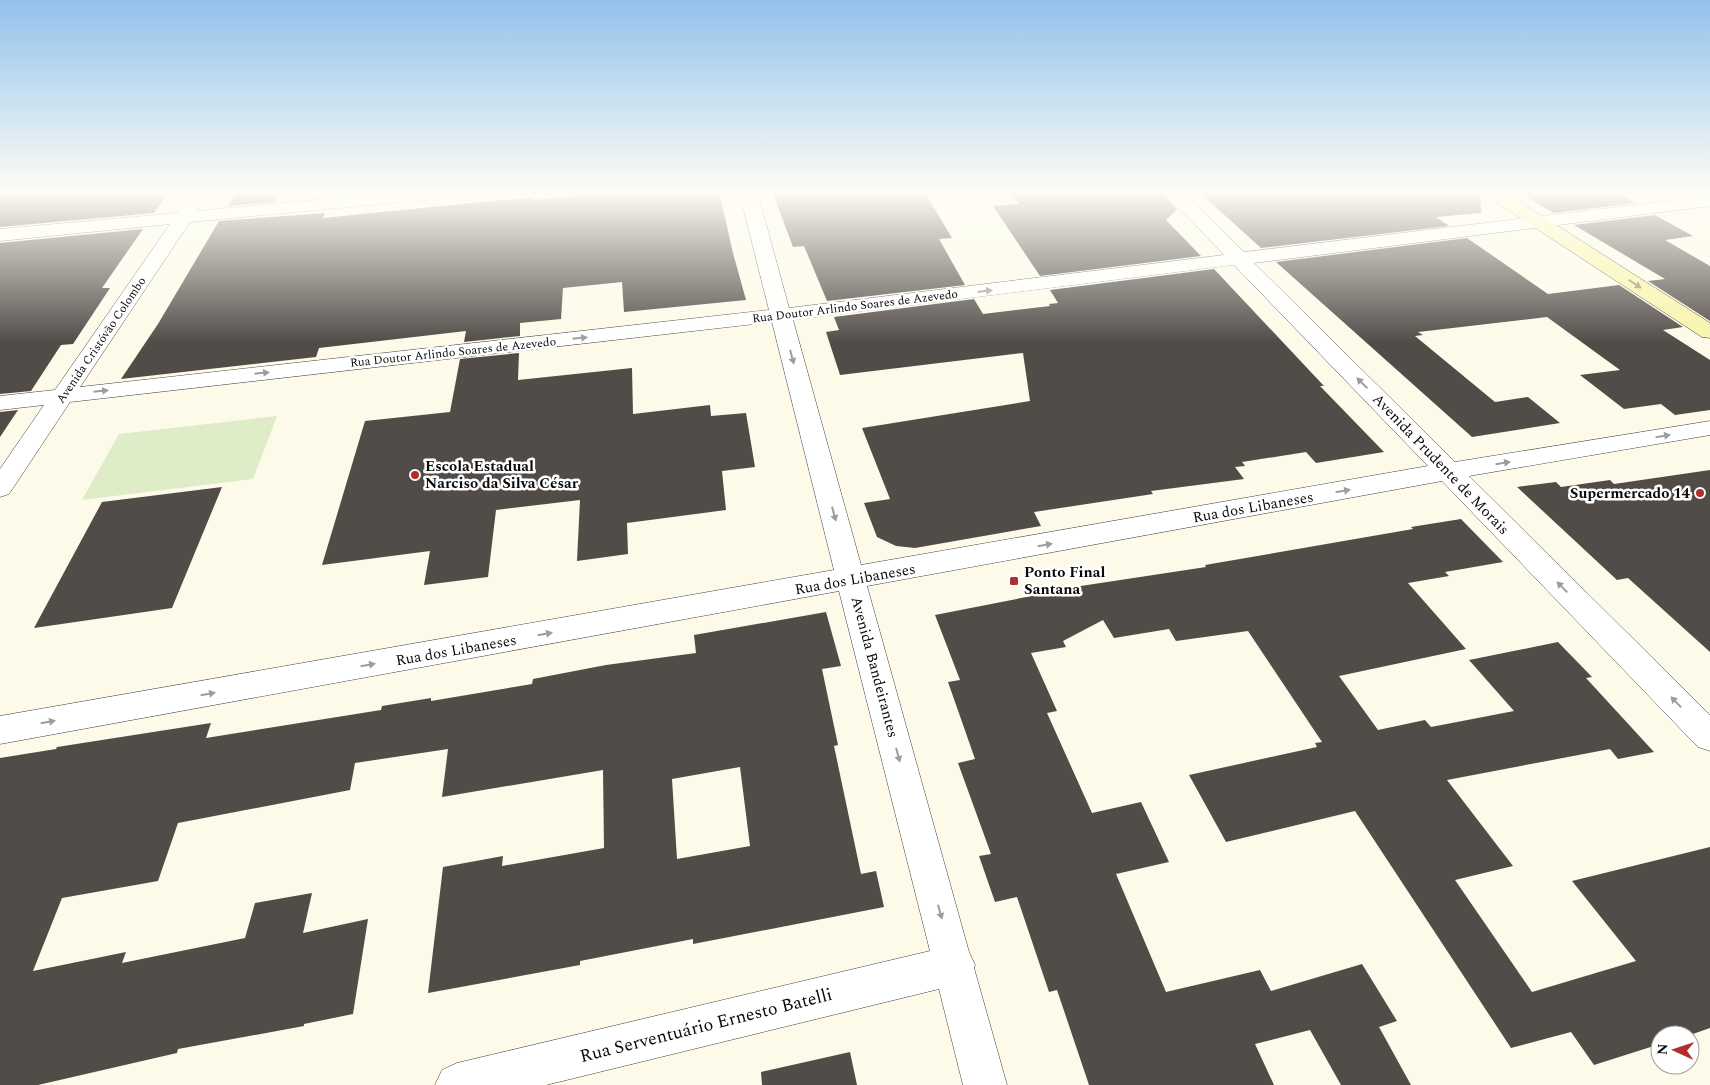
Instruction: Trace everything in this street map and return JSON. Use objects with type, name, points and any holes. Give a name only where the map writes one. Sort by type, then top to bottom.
[{"type":"street","name":"Avenida Cristóvão Colombo","points":[[0,488],[167,242]]},
{"type":"street","name":"Avenida Bandeirantes","points":[[761,242],[955,965],[985,1085]]},
{"type":"street","name":"Avenida Prudente de Morais","points":[[1223,242],[1710,737]]},
{"type":"street","name":"Rua Doutor Arlindo Soares de Azevedo","points":[[0,403],[781,315],[1390,242]]},
{"type":"street","points":[[1570,242],[1710,332]]},
{"type":"street","name":"Rua dos Libaneses","points":[[0,730],[852,580],[1449,471],[1710,428]]},
{"type":"street","name":"Rua Serventuário Ernesto Batelli","points":[[457,1085],[955,965]]},
{"type":"green space","points":[[277,416],[253,479],[82,500],[119,434]]},
{"type":"building","points":[[134,242],[102,288],[110,288],[73,344],[61,345],[31,391],[0,394],[0,243]]},
{"type":"building","points":[[207,242],[730,242],[746,300],[624,312],[622,282],[563,288],[561,319],[520,323],[520,336],[464,342],[466,331],[319,348],[316,357],[121,379],[158,324]]},
{"type":"building","points":[[791,242],[940,242],[965,285],[827,301],[804,246],[793,247]]},
{"type":"building","points":[[1017,242],[1187,242],[1201,256],[1040,276]]},
{"type":"building","points":[[1254,242],[1315,242],[1261,248]]},
{"type":"building","points":[[1438,242],[1472,242],[1548,294],[1619,285],[1683,327],[1663,330],[1710,360],[1710,410],[1675,415],[1661,404],[1624,409],[1580,375],[1620,370],[1547,317],[1418,332],[1423,335],[1415,336],[1495,402],[1528,397],[1560,423],[1472,437],[1276,262]]},
{"type":"building","points":[[1602,242],[1668,242],[1710,266],[1710,321],[1648,281],[1665,279]]},
{"type":"building","points":[[1214,269],[1324,386],[1320,386],[1384,452],[1316,463],[1306,452],[1242,462],[1245,466],[1235,467],[1244,479],[1151,491],[1153,494],[1034,512],[1041,526],[915,548],[896,546],[877,537],[864,503],[890,499],[862,428],[1030,401],[1023,353],[840,375],[826,332],[839,330],[834,317],[974,299],[983,314],[1050,306],[1049,304],[1058,303],[1050,290]]},
{"type":"building","points":[[519,353],[518,380],[632,368],[633,414],[710,405],[711,416],[746,413],[755,467],[722,471],[726,510],[627,523],[628,554],[577,561],[580,500],[496,510],[488,577],[424,585],[430,551],[322,565],[365,421],[450,412],[460,359]]},
{"type":"building","points":[[18,410],[0,437],[0,412]]},
{"type":"building","points":[[1710,470],[1710,652],[1628,578],[1617,580],[1517,487],[1556,482],[1561,487],[1610,480],[1614,484]]},
{"type":"building","points":[[222,487],[172,608],[34,628],[102,502]]},
{"type":"building","points":[[1461,519],[1503,562],[1445,572],[1449,576],[1408,583],[1466,649],[1339,676],[1378,730],[1425,720],[1431,727],[1514,711],[1469,660],[1558,642],[1592,677],[1586,678],[1654,752],[1618,759],[1610,749],[1447,780],[1513,866],[1455,880],[1532,992],[1636,961],[1572,881],[1710,847],[1710,1028],[1700,1032],[1700,1025],[1650,1025],[1650,1047],[1594,1065],[1571,1032],[1511,1048],[1355,811],[1226,842],[1189,775],[1317,747],[1315,743],[1322,742],[1248,631],[1176,641],[1169,629],[1114,638],[1103,620],[1063,641],[1066,647],[1031,653],[1057,711],[1047,713],[1092,813],[1141,802],[1169,862],[1116,874],[1166,992],[1260,970],[1271,991],[1362,964],[1397,1021],[1379,1027],[1411,1085],[1341,1085],[1310,1030],[1255,1044],[1274,1085],[1089,1085],[1057,990],[1049,992],[1017,897],[995,902],[979,856],[991,854],[958,763],[975,759],[948,682],[960,680],[935,615],[1061,589],[1206,567],[1205,565],[1413,529],[1411,527]]},
{"type":"building","points":[[826,612],[841,666],[822,669],[838,745],[834,746],[861,874],[876,871],[884,907],[693,944],[693,939],[580,961],[580,965],[428,993],[443,867],[503,856],[502,866],[604,848],[603,770],[442,797],[448,749],[355,763],[350,790],[178,823],[158,881],[62,898],[33,971],[126,952],[122,963],[245,938],[255,903],[312,893],[303,933],[368,919],[353,1014],[304,1024],[304,1026],[178,1049],[177,1053],[38,1085],[0,1085],[0,758],[56,749],[57,747],[211,723],[206,738],[381,710],[382,706],[431,698],[431,701],[532,684],[533,679],[606,665],[696,653],[694,635]],"holes":[[[740,767],[750,846],[677,859],[672,779]]]},
{"type":"building","points":[[850,1052],[857,1085],[762,1085],[761,1072]]},
{"type":"place","name":"Escola Estadual Narciso da Silva César","points":[[415,475]]},
{"type":"place","name":"Supermercado 14","points":[[1700,493]]},
{"type":"place","name":"Ponto Final Santana","points":[[1014,581]]}]
